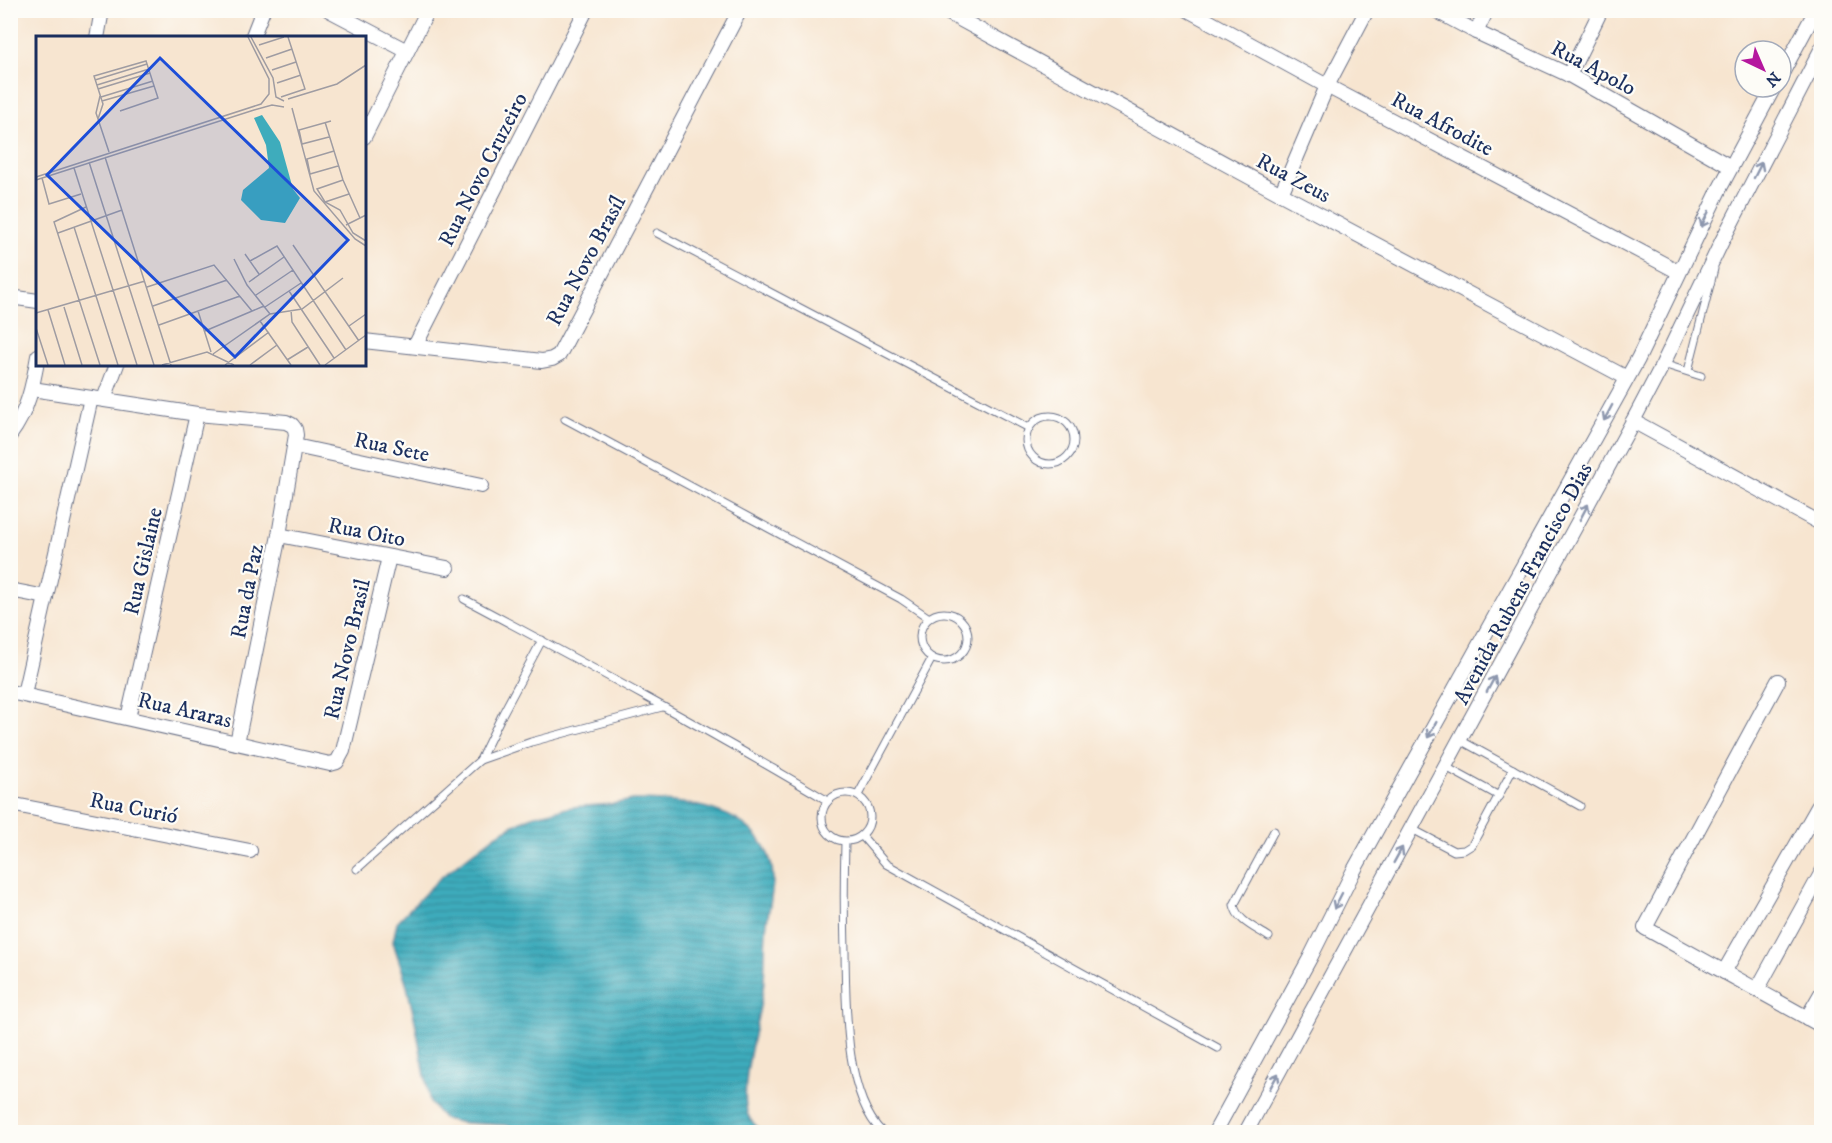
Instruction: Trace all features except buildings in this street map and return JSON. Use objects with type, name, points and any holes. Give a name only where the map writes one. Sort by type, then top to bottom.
[{"type":"street","points":[[97,36],[102,10]]},
{"type":"street","points":[[253,36],[263,10]]},
{"type":"street","points":[[328,10],[407,51]]},
{"type":"street","points":[[366,133],[428,10]]},
{"type":"street","name":"Rua Novo Cruzeiro","points":[[415,346],[586,10]]},
{"type":"street","name":"Rua Novo Brasíl","points":[[366,341],[542,361],[559,355],[740,10]]},
{"type":"street","name":"Rua Zeus","points":[[943,10],[1626,378]]},
{"type":"street","name":"Rua Afrodite","points":[[1188,10],[1679,272]]},
{"type":"street","points":[[1281,194],[1327,86],[1367,10]]},
{"type":"street","name":"Rua Apolo","points":[[1435,10],[1476,32],[1569,75],[1731,167]]},
{"type":"street","points":[[1476,32],[1487,10]]},
{"type":"street","points":[[1569,75],[1601,10]]},
{"type":"street","points":[[1793,53],[1816,10]]},
{"type":"street","name":"Avenida Rubens Francisco Dias","points":[[1246,1132],[1413,829],[1633,421],[1821,48]]},
{"type":"street","name":"Avenida Rubens Francisco Dias","points":[[1215,1132],[1310,958],[1353,872],[1638,359],[1731,167],[1768,99]]},
{"type":"street","points":[[10,297],[36,301]]},
{"type":"street","points":[[11,434],[24,414],[32,390],[36,366]]},
{"type":"street","points":[[17,693],[46,597],[97,399],[116,366]]},
{"type":"street","points":[[32,390],[197,414],[286,422],[296,429],[295,446]]},
{"type":"street","name":"Rua Gislaine","points":[[128,718],[197,414]]},
{"type":"street","points":[[1633,421],[1821,524]]},
{"type":"street","name":"Rua Sete","points":[[295,446],[481,486]]},
{"type":"street","name":"Rua da Paz","points":[[237,743],[295,446]]},
{"type":"street","name":"Rua Oito","points":[[279,535],[447,568]]},
{"type":"street","name":"Rua Novo Brasil","points":[[343,750],[389,557]]},
{"type":"street","points":[[10,590],[46,597]]},
{"type":"street","points":[[1779,681],[1645,928],[1821,1026]]},
{"type":"street","name":"Rua Araras","points":[[17,693],[330,764],[337,762],[343,750]]},
{"type":"street","points":[[1724,972],[1821,800]]},
{"type":"street","name":"Rua Curió","points":[[10,804],[250,850]]},
{"type":"street","points":[[1757,990],[1821,872]]},
{"type":"street","points":[[1807,1018],[1821,992]]},
{"type":"lane","points":[[657,233],[1029,428]]},
{"type":"lane","points":[[1688,371],[1722,241]]},
{"type":"lane","points":[[1663,364],[1701,376]]},
{"type":"lane","points":[[1048,416],[1063,419],[1073,430],[1075,438],[1071,452],[1060,462],[1045,464],[1038,461],[1028,450],[1026,443],[1029,428],[1034,422],[1048,416]]},
{"type":"lane","points":[[565,419],[901,599],[929,618]]},
{"type":"lane","points":[[464,599],[542,640],[828,801]]},
{"type":"lane","points":[[943,612],[957,616],[967,627],[968,643],[959,656],[946,661],[932,658],[926,653],[920,639],[921,631],[929,618],[943,612]]},
{"type":"lane","points":[[480,760],[542,640]]},
{"type":"lane","points":[[858,795],[932,658]]},
{"type":"lane","points":[[357,868],[480,760],[531,741],[662,707]]},
{"type":"lane","points":[[1460,740],[1580,806]]},
{"type":"lane","points":[[1446,767],[1499,796]]},
{"type":"lane","points":[[1413,829],[1454,851],[1464,850],[1472,845],[1513,769]]},
{"type":"lane","points":[[842,793],[858,795],[870,810],[871,819],[868,828],[862,836],[845,842],[831,836],[822,823],[822,815],[828,801],[842,793]]},
{"type":"lane","points":[[1269,937],[1243,920],[1237,914],[1234,905],[1274,831]]},
{"type":"lane","points":[[862,836],[886,864],[1218,1048]]},
{"type":"lane","points":[[845,842],[846,1012],[850,1053],[866,1112],[882,1132]]},
{"type":"water","points":[[633,800],[694,805],[733,818],[750,829],[763,844],[771,863],[773,885],[766,930],[763,990],[750,1053],[746,1088],[748,1115],[763,1132],[532,1132],[505,1125],[463,1123],[444,1119],[430,1103],[415,1021],[393,942],[397,922],[440,878],[496,835],[514,825],[532,816],[553,811]]}]
